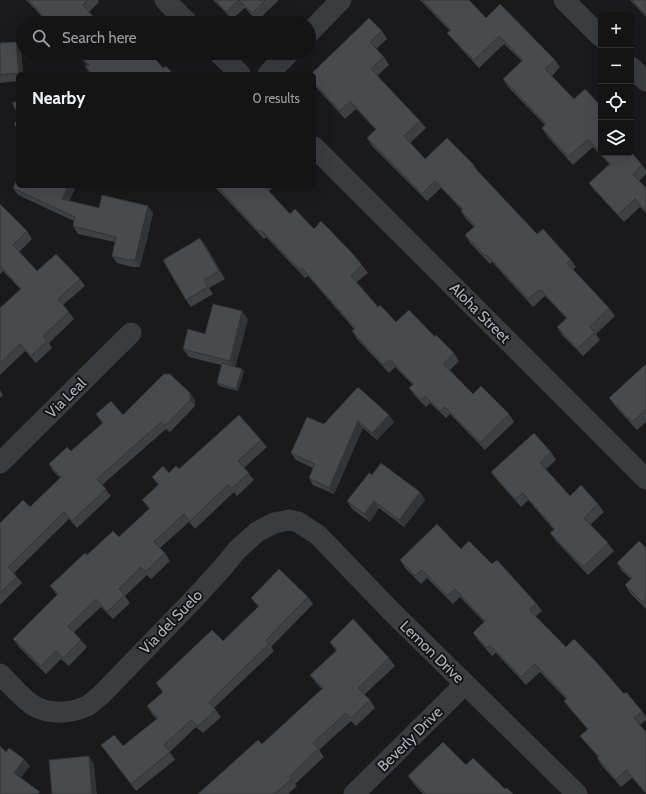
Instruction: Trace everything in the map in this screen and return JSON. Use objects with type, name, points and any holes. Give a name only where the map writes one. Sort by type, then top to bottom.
[{"type":"street","points":[[165,0],[181,16]]},
{"type":"street","points":[[316,25],[341,0]]},
{"type":"street","points":[[564,0],[598,34]]},
{"type":"street","points":[[226,60],[238,72]]},
{"type":"street","points":[[270,72],[282,60]]},
{"type":"street","points":[[634,70],[646,82]]},
{"type":"street","name":"Aloha Street","points":[[316,149],[646,479]]},
{"type":"street","name":"Via Leal","points":[[0,463],[131,333]]},
{"type":"street","name":"Lemon Drive","points":[[283,521],[289,520],[298,522],[318,535],[390,611],[577,794]]},
{"type":"street","name":"Via del Suelo","points":[[0,674],[27,701],[42,710],[71,712],[88,706],[101,695],[204,588],[237,550],[257,532],[274,523],[283,521]]},
{"type":"street","name":"Beverly Drive","points":[[354,794],[465,684]]},
{"type":"building","points":[[28,0],[88,0],[83,5],[93,16],[43,16]]},
{"type":"building","points":[[215,0],[239,0],[226,12]]},
{"type":"building","points":[[239,0],[266,0],[252,13]]},
{"type":"building","points":[[422,0],[469,0],[486,18],[500,4],[555,60],[545,69],[574,99],[585,89],[598,103],[598,150],[588,139],[568,157],[542,128],[546,124],[503,79],[523,60],[499,36],[474,60],[447,33],[451,30]]},
{"type":"building","points":[[632,0],[646,0],[646,15]]},
{"type":"building","points":[[369,18],[382,31],[370,42],[384,57],[371,69],[420,121],[404,136],[425,159],[447,138],[474,165],[473,166],[537,234],[543,229],[571,260],[567,263],[609,308],[590,327],[595,332],[577,349],[557,327],[567,318],[540,289],[528,299],[487,255],[485,256],[465,235],[475,226],[461,211],[463,209],[435,181],[422,194],[367,138],[376,129],[350,101],[340,111],[316,85],[316,72],[313,72]]},
{"type":"building","points":[[16,42],[16,60],[18,60],[19,72],[0,75],[0,43]]},
{"type":"building","points":[[84,60],[156,60],[163,68],[166,66],[171,72],[90,72],[85,66],[89,65]]},
{"type":"building","points":[[16,102],[16,110],[12,103]]},
{"type":"building","points":[[603,156],[634,156],[642,165],[633,174],[646,188],[646,212],[635,199],[618,215],[589,183],[610,164]]},
{"type":"building","points":[[16,181],[16,188],[67,188],[62,199],[99,208],[102,195],[148,206],[135,260],[112,256],[116,237],[73,226],[75,217],[13,188]]},
{"type":"building","points":[[219,188],[266,188],[290,214],[295,209],[314,229],[321,221],[362,265],[351,276],[378,307],[380,305],[396,322],[409,310],[435,337],[436,335],[454,353],[443,364],[473,394],[481,386],[509,414],[480,443],[445,407],[440,411],[425,396],[421,400],[409,388],[414,384],[390,360],[383,365],[352,331],[355,328],[302,268],[300,270],[261,230],[259,232]]},
{"type":"building","points":[[0,204],[27,231],[13,245],[37,271],[56,254],[80,279],[58,299],[69,312],[43,336],[47,341],[31,356],[20,344],[0,363],[0,308],[21,289],[0,266]]},
{"type":"building","points":[[200,238],[219,271],[204,280],[208,287],[186,300],[163,260]]},
{"type":"building","points":[[213,304],[242,311],[230,361],[183,349],[188,329],[205,334]]},
{"type":"building","points":[[222,363],[242,369],[236,389],[217,383]]},
{"type":"building","points":[[646,364],[646,409],[632,422],[609,398]]},
{"type":"building","points":[[164,374],[170,374],[190,393],[190,400],[165,426],[161,422],[97,479],[106,489],[72,521],[64,512],[8,567],[17,577],[0,593],[0,523],[23,500],[30,507],[61,477],[49,464],[67,447],[71,451],[103,423],[96,414],[111,401],[123,415]]},
{"type":"building","points":[[358,387],[389,415],[372,433],[358,421],[329,488],[309,478],[315,464],[291,453],[307,417],[324,424]]},
{"type":"building","points":[[239,415],[261,440],[238,461],[249,473],[232,488],[228,485],[190,521],[184,514],[154,542],[165,553],[145,572],[141,567],[119,589],[125,595],[107,612],[96,599],[68,626],[81,640],[63,658],[56,651],[41,666],[13,639],[58,594],[50,586],[85,553],[87,555],[113,531],[119,537],[150,508],[142,500],[159,484],[152,477],[163,466],[169,473],[176,466],[179,469]]},
{"type":"building","points":[[534,433],[551,452],[540,463],[570,496],[581,485],[598,504],[584,518],[608,543],[583,567],[550,533],[555,529],[523,493],[515,499],[491,472]]},
{"type":"building","points":[[381,463],[420,492],[399,520],[374,501],[364,514],[347,501],[369,473],[372,475]]},
{"type":"building","points":[[437,524],[461,549],[469,541],[492,564],[497,560],[536,603],[529,610],[566,647],[574,639],[624,694],[626,692],[642,711],[634,718],[646,732],[646,793],[626,770],[616,780],[597,758],[599,757],[580,736],[588,729],[564,701],[567,698],[535,664],[521,677],[490,645],[487,648],[473,633],[485,621],[455,589],[448,596],[422,570],[415,576],[400,560]]},
{"type":"building","points":[[639,541],[646,548],[646,598],[642,602],[625,585],[632,578],[617,563]]},
{"type":"building","points":[[279,569],[308,597],[266,640],[269,644],[209,702],[216,710],[198,726],[191,720],[164,745],[170,752],[131,784],[101,745],[114,735],[123,746],[158,718],[147,706],[163,692],[156,683],[212,630],[223,641],[259,606],[251,598]]},
{"type":"building","points":[[353,619],[389,658],[358,688],[370,700],[351,718],[346,713],[313,743],[318,749],[290,776],[292,779],[274,794],[198,794],[258,740],[262,744],[323,688],[310,675],[337,650],[330,642]]},
{"type":"building","points":[[443,742],[466,765],[473,758],[505,789],[507,788],[513,794],[426,794],[408,776]]},
{"type":"building","points":[[0,746],[6,752],[9,748],[24,759],[14,773],[40,792],[38,794],[0,794]]},
{"type":"building","points":[[89,756],[92,794],[52,794],[49,760]]}]
